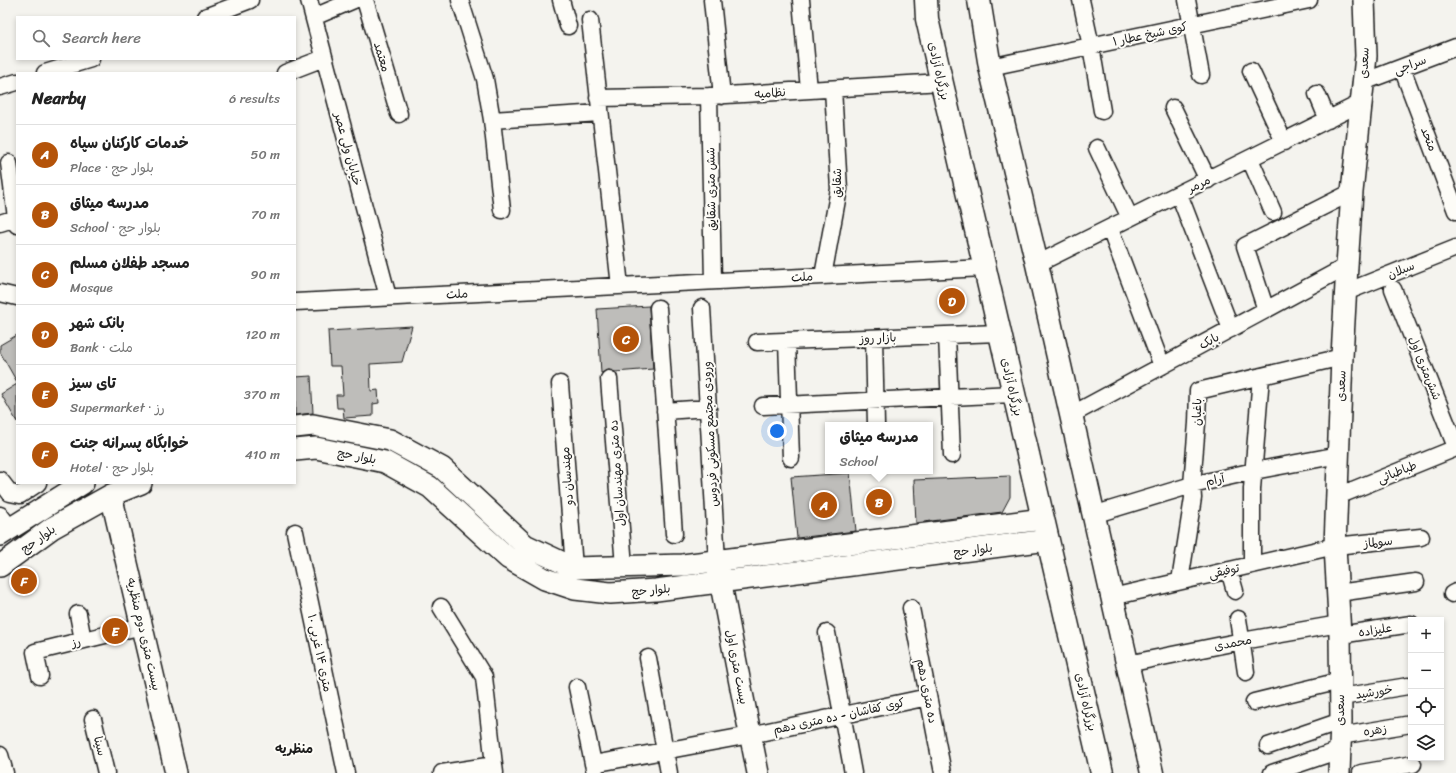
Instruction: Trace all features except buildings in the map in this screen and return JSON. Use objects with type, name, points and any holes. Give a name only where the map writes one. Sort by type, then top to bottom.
[{"type":"highway","name":"بزرگراه آزادی","points":[[926,0],[927,19],[1102,773]]},
{"type":"highway","points":[[979,0],[990,67],[1037,264],[1152,773]]},
{"type":"main road","name":"سعدی","points":[[1339,773],[1340,630],[1336,546],[1342,357],[1352,192],[1366,56],[1364,0]]},
{"type":"main road","name":"بلوار حج","points":[[296,427],[313,425],[390,440],[442,468],[525,545],[574,568],[683,565],[1013,523],[1045,530]]},
{"type":"main road","points":[[337,452],[342,431]]},
{"type":"main road","name":"بلوار حج","points":[[296,450],[316,448],[385,462],[430,487],[508,558],[545,579],[574,589],[610,593],[656,590],[1017,544],[1045,530]]},
{"type":"main road","name":"بلوار حج","points":[[3,526],[81,484]]},
{"type":"main road","name":"بلوار حج","points":[[0,566],[52,528],[111,494],[138,484]]},
{"type":"main road","name":"بیست متری دوم منظریه","points":[[111,494],[176,773]]},
{"type":"main road","points":[[1013,523],[1017,544]]},
{"type":"main road","name":"بیست متری اول","points":[[718,560],[720,582],[758,773]]},
{"type":"street","points":[[208,16],[250,0]]},
{"type":"street","name":"خیابان ولی عصر","points":[[309,0],[388,297]]},
{"type":"street","points":[[314,17],[354,0]]},
{"type":"street","name":"معتمد","points":[[365,0],[399,114]]},
{"type":"street","points":[[460,0],[485,79],[492,120],[502,210]]},
{"type":"street","points":[[561,0],[568,26]]},
{"type":"street","name":"شش متری شقایق","points":[[712,0],[715,96],[713,281]]},
{"type":"street","points":[[801,0],[809,90]]},
{"type":"street","points":[[1081,0],[1091,46],[1102,111]]},
{"type":"street","points":[[1187,0],[1201,74]]},
{"type":"street","name":"کوی شیخ عطار ۱","points":[[990,67],[1309,0]]},
{"type":"street","points":[[590,20],[620,286]]},
{"type":"street","name":"سراجی","points":[[1363,82],[1456,47]]},
{"type":"street","points":[[288,72],[324,58]]},
{"type":"street","points":[[48,72],[88,60]]},
{"type":"street","name":"متحد","points":[[1402,68],[1456,211]]},
{"type":"street","points":[[1251,71],[1284,142]]},
{"type":"street","points":[[0,87],[16,82]]},
{"type":"street","name":"نظامیه","points":[[492,120],[599,106],[715,96],[942,82]]},
{"type":"street","name":"شقایق","points":[[823,276],[838,189],[833,89]]},
{"type":"street","points":[[1317,94],[1328,120]]},
{"type":"street","name":"مرمر","points":[[1037,264],[1361,103]]},
{"type":"street","points":[[1173,108],[1208,180]]},
{"type":"street","points":[[1097,148],[1130,218]]},
{"type":"street","points":[[1250,159],[1273,212]]},
{"type":"street","points":[[9,163],[16,215]]},
{"type":"street","points":[[1266,310],[1245,246],[1352,192]]},
{"type":"street","points":[[1179,194],[1231,329]]},
{"type":"street","points":[[0,223],[16,222]]},
{"type":"street","points":[[1110,229],[1162,366]]},
{"type":"street","name":"سبلان","points":[[1346,292],[1456,248]]},
{"type":"street","name":"بابک","points":[[1071,415],[1347,266]]},
{"type":"street","name":"ملت","points":[[296,302],[984,268]]},
{"type":"street","name":"شش‌متری اول","points":[[1393,289],[1456,447]]},
{"type":"street","points":[[0,293],[16,297]]},
{"type":"street","points":[[658,308],[674,534]]},
{"type":"street","name":"ورودی مجتمع مسکونی فردوس","points":[[702,308],[718,560]]},
{"type":"street","name":"بازار روز","points":[[758,342],[999,333]]},
{"type":"street","points":[[947,335],[952,455]]},
{"type":"street","points":[[874,338],[876,422]]},
{"type":"street","points":[[788,341],[791,458]]},
{"type":"street","name":"باغبان","points":[[1180,581],[1192,498],[1198,391],[1342,357]]},
{"type":"street","points":[[1252,564],[1252,489],[1261,376]]},
{"type":"street","name":"ده متری مهندسان اول","points":[[609,379],[624,566]]},
{"type":"street","name":"مهندسان دو","points":[[560,384],[574,568]]},
{"type":"street","points":[[763,406],[1014,394]]},
{"type":"street","points":[[665,411],[708,408]]},
{"type":"street","name":"طباطبائی","points":[[1338,496],[1456,447]]},
{"type":"street","name":"آرام","points":[[1093,515],[1192,485],[1254,471],[1339,455]]},
{"type":"street","points":[[0,480],[10,493],[20,495],[36,484]]},
{"type":"street","name":"۱۰ متری ۱۴ غربی","points":[[295,532],[346,773]]},
{"type":"street","name":"سولماز","points":[[1336,546],[1421,537]]},
{"type":"street","name":"توفیقی","points":[[1112,596],[1336,546]]},
{"type":"street","points":[[1229,570],[1235,591]]},
{"type":"street","points":[[1338,593],[1416,582]]},
{"type":"street","points":[[441,607],[484,677],[494,769],[442,773]]},
{"type":"street","name":"ده متری دهم","points":[[911,608],[943,773]]},
{"type":"street","points":[[78,614],[83,640]]},
{"type":"street","points":[[1238,619],[1246,672]]},
{"type":"street","name":"علیزاده","points":[[1340,630],[1408,624]]},
{"type":"street","name":"رز","points":[[40,676],[35,652],[142,626]]},
{"type":"street","name":"محمدی","points":[[1127,664],[1242,641],[1340,630]]},
{"type":"street","points":[[827,633],[853,773]]},
{"type":"street","points":[[648,658],[669,773]]},
{"type":"street","name":"خورشید","points":[[1254,702],[1340,689],[1408,686]]},
{"type":"street","points":[[577,687],[594,769]]},
{"type":"street","name":"کوی کفاشان - ده متری دهم","points":[[594,769],[665,751],[750,735],[928,697]]},
{"type":"street","name":"سینا","points":[[93,719],[106,773]]},
{"type":"street","name":"زهره","points":[[1340,735],[1408,724]]},
{"type":"street","points":[[1268,746],[1340,735]]},
{"type":"street","points":[[1272,773],[1340,735]]},
{"type":"street","points":[[0,755],[5,773]]},
{"type":"street","points":[[1362,773],[1413,764]]},
{"type":"place","name":"بانک شهر","points":[[952,301]]},
{"type":"place","name":"مسجد طفلان مسلم","points":[[626,339]]},
{"type":"place","name":"مدرسه میثاق","points":[[879,502]]},
{"type":"place","name":"خدمات کارکنان سپاه","points":[[824,505]]},
{"type":"place","name":"خوابگاه پسرانه جنت","points":[[24,581]]},
{"type":"place","name":"تای سیز","points":[[115,631]]},
{"type":"district","name":"منظریه","points":[[294,748]]}]
